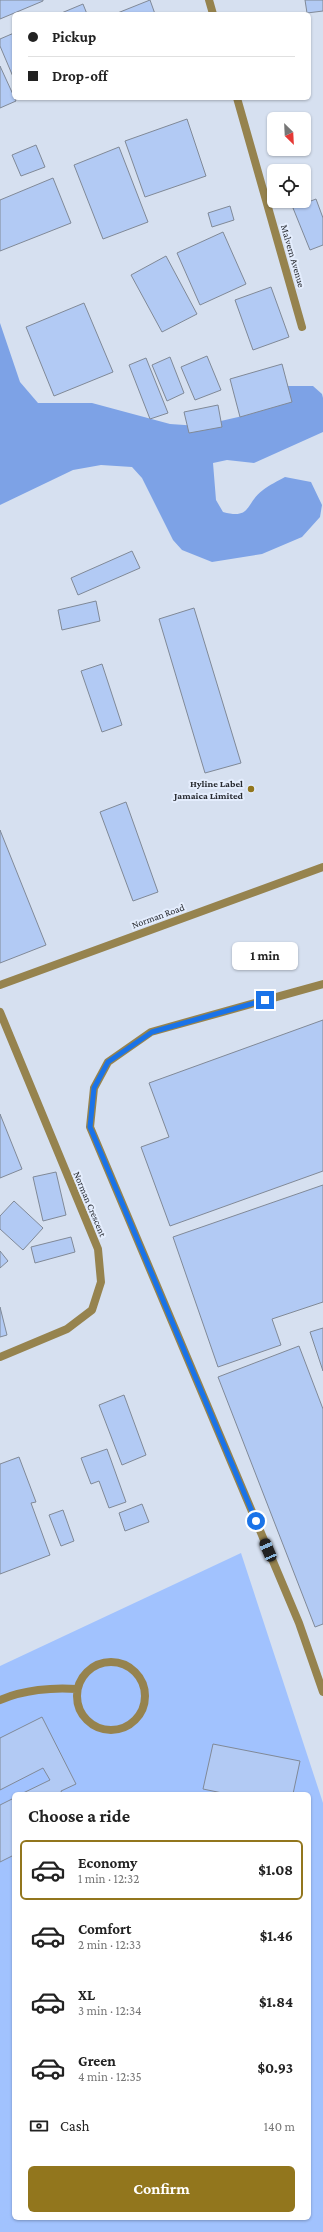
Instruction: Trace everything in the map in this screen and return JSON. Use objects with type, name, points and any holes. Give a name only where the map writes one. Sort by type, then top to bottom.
[{"type":"street","points":[[209,0],[212,12]]},
{"type":"street","name":"Malvern Avenue","points":[[238,100],[302,327]]},
{"type":"street","name":"Norman Road","points":[[0,985],[323,867]]},
{"type":"street","points":[[323,984],[152,1032],[108,1062],[94,1088],[90,1127],[299,1623],[323,1692]]},
{"type":"street","name":"Norman Crescent","points":[[0,1012],[98,1249],[101,1282],[92,1310],[67,1329],[0,1357]]},
{"type":"street","points":[[119,1662],[135,1670],[145,1685],[146,1703],[138,1720],[122,1730],[104,1731],[88,1722],[78,1707],[77,1689],[85,1673],[100,1663],[119,1662]]},
{"type":"street","points":[[0,1700],[11,1695],[60,1688],[77,1689]]},
{"type":"shaded area","points":[[0,323],[20,382],[38,403],[92,403],[170,424],[199,426],[247,415],[286,386],[313,386],[322,394],[323,398],[323,432],[254,463],[227,460],[213,463],[216,500],[223,512],[239,514],[244,512],[257,495],[285,477],[311,482],[322,505],[320,517],[302,537],[262,554],[212,562],[182,550],[173,540],[142,478],[132,467],[101,465],[73,470],[0,505]]},
{"type":"shaded area","points":[[241,1553],[323,1803],[323,2232],[0,2232],[0,1666]]},
{"type":"building","points":[[0,0],[43,0],[17,12],[12,12],[12,14],[0,19]]},
{"type":"building","points":[[150,0],[154,12],[120,12]]},
{"type":"building","points":[[305,0],[323,0],[323,11],[307,12]]},
{"type":"building","points":[[83,4],[86,12],[64,12]]},
{"type":"building","points":[[12,34],[12,74],[0,46],[0,39]]},
{"type":"building","points":[[0,66],[12,92],[12,100],[16,101],[0,108]]},
{"type":"building","points":[[187,119],[206,176],[145,197],[125,141]]},
{"type":"building","points":[[36,145],[45,167],[21,176],[12,155]]},
{"type":"building","points":[[119,147],[148,222],[103,239],[74,165]]},
{"type":"building","points":[[53,178],[71,223],[0,251],[0,200]]},
{"type":"building","points":[[316,199],[323,218],[323,245],[310,250],[293,208],[311,208],[311,201]]},
{"type":"building","points":[[230,206],[234,220],[212,227],[208,213]]},
{"type":"building","points":[[223,232],[246,284],[200,305],[177,253]]},
{"type":"building","points":[[166,256],[197,314],[162,332],[131,275]]},
{"type":"building","points":[[271,287],[289,337],[253,350],[235,300]]},
{"type":"building","points":[[84,303],[113,372],[54,396],[26,327]]},
{"type":"building","points":[[207,356],[221,390],[195,400],[181,367]]},
{"type":"building","points":[[170,357],[184,393],[167,401],[152,365]]},
{"type":"building","points":[[146,358],[168,413],[150,419],[129,365]]},
{"type":"building","points":[[282,364],[292,402],[240,417],[230,379]]},
{"type":"building","points":[[218,405],[222,427],[189,433],[184,412]]},
{"type":"building","points":[[132,551],[140,568],[78,595],[71,578]]},
{"type":"building","points":[[96,601],[100,621],[62,630],[58,610]]},
{"type":"building","points":[[194,608],[241,763],[205,773],[159,619]]},
{"type":"building","points":[[102,664],[122,725],[102,732],[81,671]]},
{"type":"building","points":[[126,802],[158,892],[133,901],[100,812]]},
{"type":"building","points":[[0,830],[46,945],[0,963]]},
{"type":"building","points":[[323,1020],[323,1171],[170,1226],[141,1147],[169,1137],[149,1083]]},
{"type":"building","points":[[0,1114],[22,1169],[0,1178]]},
{"type":"building","points":[[56,1172],[66,1215],[43,1221],[33,1177]]},
{"type":"building","points":[[323,1185],[323,1302],[272,1319],[281,1345],[218,1367],[173,1237]]},
{"type":"building","points":[[14,1201],[43,1228],[23,1250],[0,1229],[0,1216]]},
{"type":"building","points":[[71,1237],[75,1252],[35,1263],[31,1247]]},
{"type":"building","points":[[0,1251],[8,1261],[0,1268]]},
{"type":"building","points":[[0,1307],[7,1335],[0,1337]]},
{"type":"building","points":[[323,1328],[323,1371],[310,1332]]},
{"type":"building","points":[[299,1346],[323,1409],[323,1624],[315,1627],[218,1377]]},
{"type":"building","points":[[124,1395],[146,1455],[122,1465],[99,1405]]},
{"type":"building","points":[[107,1449],[126,1502],[109,1508],[99,1481],[91,1484],[81,1458]]},
{"type":"building","points":[[19,1457],[36,1502],[31,1503],[50,1555],[0,1574],[0,1464]]},
{"type":"building","points":[[142,1504],[149,1522],[125,1531],[119,1513]]},
{"type":"building","points":[[63,1510],[74,1541],[61,1546],[49,1515]]},
{"type":"building","points":[[42,1717],[76,1784],[61,1792],[25,1792],[50,1780],[43,1768],[0,1790],[0,1738]]},
{"type":"building","points":[[213,1744],[300,1761],[293,1792],[217,1792],[203,1789]]},
{"type":"building","points":[[12,1799],[12,1856],[0,1862],[0,1805]]},
{"type":"place","name":"Hyline Label Jamaica Limited","points":[[251,789]]},
{"type":"route","points":[[256,1521],[90,1127],[94,1088],[108,1062],[152,1032],[265,1000]]}]
